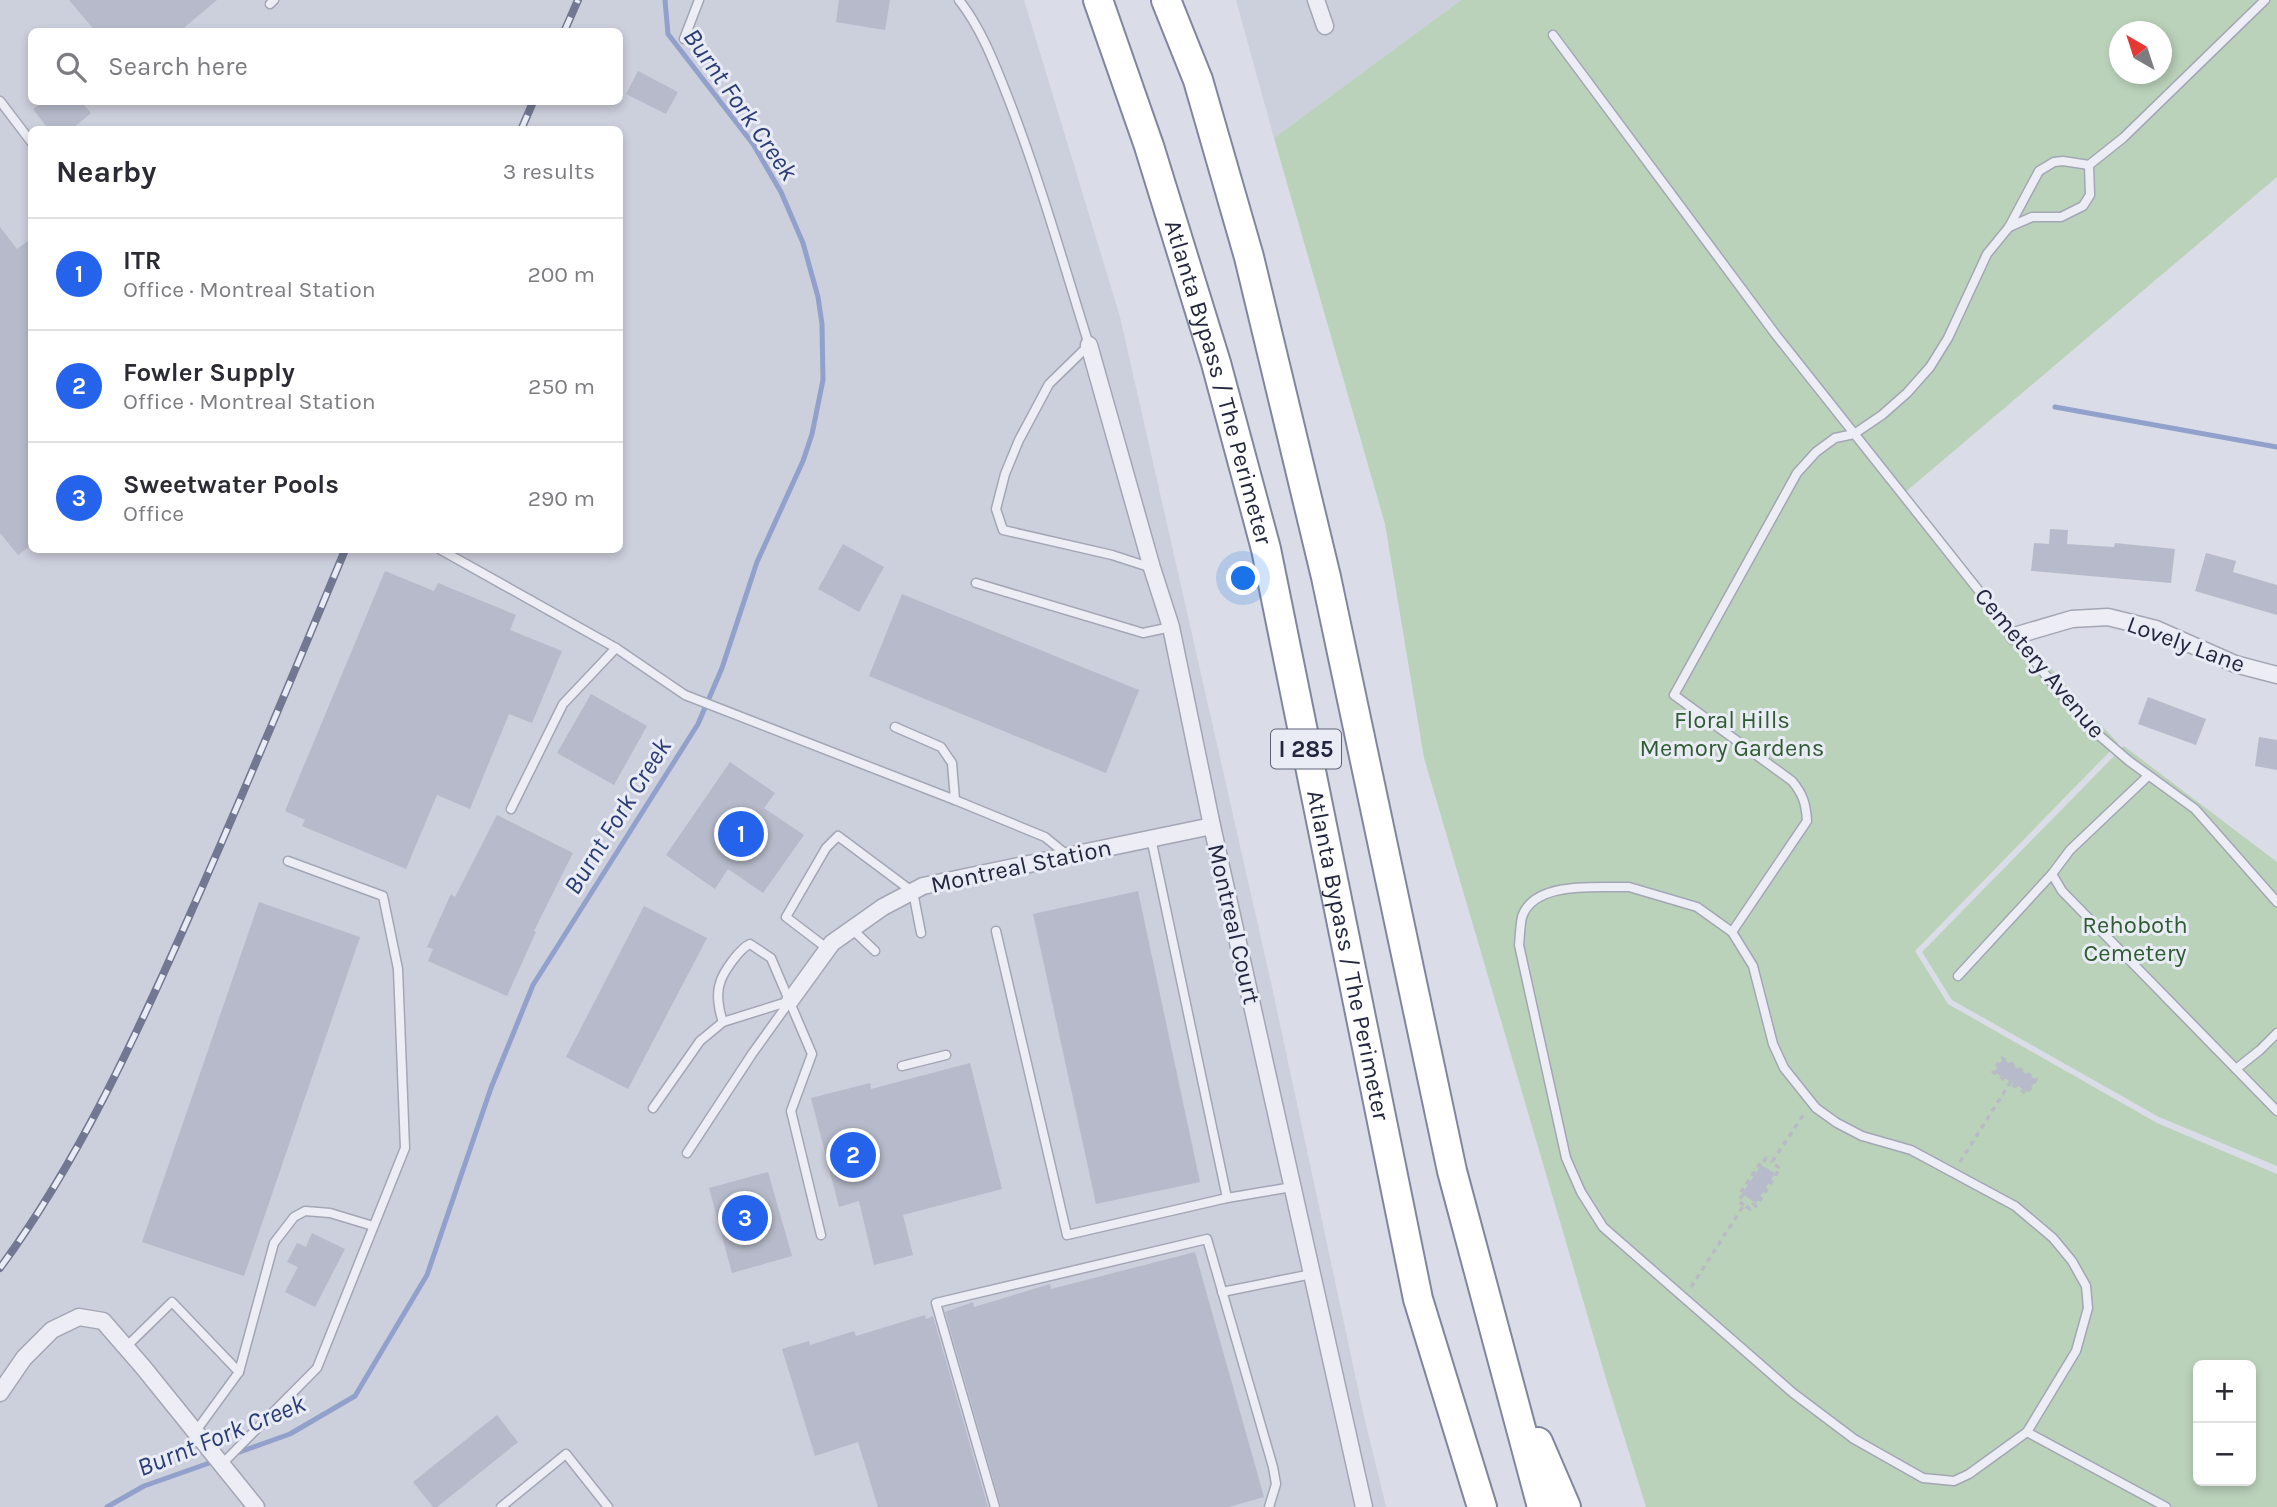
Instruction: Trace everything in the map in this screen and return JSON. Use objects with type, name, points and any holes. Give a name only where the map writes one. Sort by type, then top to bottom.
[{"type":"highway","name":"Atlanta Bypass / The Perimeter","points":[[1098,0],[1149,146],[1216,363],[1266,549],[1418,1299],[1482,1507]]},
{"type":"highway","name":"I 285","points":[[1166,0],[1198,80],[1252,271],[1326,577],[1452,1171],[1542,1507]]},
{"type":"highway","points":[[1504,1364],[1566,1507]]},
{"type":"street","points":[[1316,0],[1325,26]]},
{"type":"street","name":"Montreal Court","points":[[1089,345],[1171,627],[1212,826],[1364,1507]]},
{"type":"street","name":"Lovely Lane","points":[[2014,636],[2072,619],[2108,617],[2156,629],[2235,664],[2277,675]]},
{"type":"street","name":"Montreal Station","points":[[790,1001],[832,943],[883,907],[923,886],[1212,826]]},
{"type":"street","points":[[0,1393],[24,1357],[52,1330],[79,1317],[103,1321],[256,1507]]},
{"type":"lane","points":[[684,39],[699,0]]},
{"type":"lane","points":[[959,0],[990,52],[1021,131],[1089,345],[1056,377],[1019,440],[1004,474],[996,509],[1003,530],[1112,555],[1152,568]]},
{"type":"lane","points":[[1732,932],[1807,821],[1806,806],[1801,792],[1792,781],[1674,695],[1797,473],[1816,452],[1835,438],[1854,434],[1882,415],[1930,367],[1948,338],[1987,254],[2009,227],[2039,171],[2054,162],[2089,165],[2123,138],[2265,0]]},
{"type":"lane","name":"Cemetery Avenue","points":[[1553,36],[1776,335],[2060,693],[2101,737],[2148,776],[2195,809],[2277,902]]},
{"type":"lane","points":[[0,101],[28,138]]},
{"type":"lane","points":[[2009,227],[2032,218],[2061,217],[2083,206],[2090,195],[2089,165]]},
{"type":"lane","points":[[446,553],[616,648],[691,697],[1045,837],[1067,855]]},
{"type":"lane","points":[[976,583],[1143,633],[1171,627]]},
{"type":"lane","points":[[511,809],[563,704],[616,648]]},
{"type":"lane","points":[[895,727],[941,747],[951,763],[955,800]]},
{"type":"lane","points":[[1958,976],[2052,874],[2070,850],[2148,776]]},
{"type":"lane","points":[[828,949],[786,917],[825,848],[838,836],[913,892],[921,933]]},
{"type":"lane","points":[[1151,838],[1227,1198]]},
{"type":"lane","points":[[222,1464],[317,1368],[405,1148],[398,969],[383,896],[288,861]]},
{"type":"lane","points":[[2052,874],[2062,891],[2277,1111]]},
{"type":"lane","points":[[1629,887],[1697,907],[1732,932],[1753,966],[1773,1044],[1784,1068],[1812,1103],[1837,1123],[1862,1136],[1911,1150],[2015,1206],[2053,1238],[2072,1261],[2086,1286],[2088,1308],[2076,1351],[2027,1432],[1969,1474],[1954,1481],[1923,1478],[1854,1439],[1793,1393],[1603,1227],[1581,1192],[1566,1158],[1519,945],[1523,915],[1532,902],[1559,888],[1629,887]]},
{"type":"lane","points":[[852,929],[875,951]]},
{"type":"lane","points":[[996,931],[1067,1235],[1227,1198],[1293,1187]]},
{"type":"lane","points":[[723,1022],[719,1010],[719,983],[742,947],[750,944],[771,958],[812,1054],[790,1111],[821,1235]]},
{"type":"lane","points":[[653,1108],[700,1041],[723,1022],[790,1001]]},
{"type":"lane","points":[[687,1153],[790,1001]]},
{"type":"lane","points":[[2236,1069],[2277,1033]]},
{"type":"lane","points":[[902,1066],[946,1055]]},
{"type":"lane","points":[[195,1432],[239,1372],[275,1243],[294,1217],[305,1210],[330,1213],[373,1226]]},
{"type":"lane","points":[[995,1507],[936,1303],[1206,1239],[1273,1467],[1276,1484],[1269,1507]]},
{"type":"lane","points":[[1222,1292],[1312,1273]]},
{"type":"lane","points":[[126,1347],[172,1302],[239,1372]]},
{"type":"lane","points":[[2027,1432],[2166,1507]]},
{"type":"lane","points":[[501,1507],[566,1454],[608,1507]]},
{"type":"path","points":[[2001,1058],[2036,1079],[2027,1094],[2010,1083],[1993,1072],[2001,1058]]},
{"type":"path","points":[[1953,1172],[2010,1083]]},
{"type":"path","points":[[1772,1162],[1812,1103]]},
{"type":"path","points":[[1766,1158],[1778,1167],[1775,1172],[1777,1173],[1756,1206],[1753,1204],[1750,1209],[1744,1205],[1738,1201],[1742,1196],[1740,1195],[1760,1162],[1763,1163],[1766,1158]]},
{"type":"path","points":[[1684,1297],[1744,1205]]},
{"type":"shaded area","points":[[0,0],[1024,0],[1120,317],[1272,987],[1363,1412],[1386,1507],[0,1507]]},
{"type":"shaded area","points":[[1236,0],[1461,0],[1274,138]]},
{"type":"green space","name":"Floral Hills Memory Gardens","points":[[1461,0],[2277,0],[2277,177],[1902,495],[2118,743],[1915,951],[1948,1004],[2157,1123],[2277,1174],[2277,1507],[1646,1507],[1424,758],[1385,524],[1274,138]]},
{"type":"green space","name":"Rehoboth Cemetery","points":[[2124,746],[2277,862],[2277,1166],[2159,1117],[1952,1000],[1922,952]]},
{"type":"building","points":[[69,0],[217,0],[184,28],[93,28]]},
{"type":"building","points":[[839,0],[890,0],[885,30],[836,22]]},
{"type":"building","points":[[638,71],[678,92],[666,114],[626,94]]},
{"type":"building","points":[[39,105],[84,105],[91,113],[76,126],[46,126],[33,109]]},
{"type":"building","points":[[0,227],[17,249],[28,241],[28,548],[18,555],[0,533]]},
{"type":"building","points":[[2050,529],[2068,530],[2067,544],[2114,547],[2115,543],[2175,549],[2171,583],[2031,571],[2034,543],[2049,544]]},
{"type":"building","points":[[843,544],[884,567],[859,612],[818,589]]},
{"type":"building","points":[[2206,553],[2236,561],[2233,572],[2277,585],[2277,615],[2195,591]]},
{"type":"building","points":[[385,571],[434,591],[438,583],[516,615],[510,630],[562,651],[532,723],[509,714],[470,809],[437,795],[406,869],[302,826],[305,820],[285,811]]},
{"type":"building","points":[[902,594],[1139,690],[1106,773],[869,676]]},
{"type":"building","points":[[591,694],[647,726],[614,785],[557,753]]},
{"type":"building","points":[[2148,697],[2206,719],[2196,745],[2138,724]]},
{"type":"building","points":[[2259,737],[2277,740],[2277,770],[2255,766]]},
{"type":"building","points":[[730,762],[775,793],[764,808],[804,835],[763,893],[728,869],[715,889],[666,855]]},
{"type":"building","points":[[497,815],[573,853],[534,931],[536,932],[507,996],[428,961],[433,949],[427,947],[451,894],[455,897]]},
{"type":"building","points":[[1138,891],[1200,1182],[1096,1204],[1033,914]]},
{"type":"building","points":[[259,902],[360,937],[244,1276],[142,1242]]},
{"type":"building","points":[[644,906],[707,938],[628,1089],[566,1057]]},
{"type":"building","points":[[2003,1059],[2036,1080],[2028,1092],[1994,1072]]},
{"type":"building","points":[[970,1063],[1002,1189],[903,1215],[913,1255],[874,1265],[859,1201],[839,1207],[811,1098],[870,1083],[871,1089]]},
{"type":"building","points":[[1761,1165],[1775,1173],[1756,1203],[1742,1194]]},
{"type":"building","points":[[768,1172],[792,1256],[732,1273],[709,1188]]},
{"type":"building","points":[[312,1233],[345,1249],[315,1307],[285,1292],[298,1267],[287,1262],[297,1243],[306,1247]]},
{"type":"building","points":[[1195,1252],[1264,1497],[1229,1507],[1001,1507],[945,1312],[973,1302],[974,1307],[1050,1284],[1051,1289]]},
{"type":"building","points":[[925,1315],[926,1319],[933,1316],[988,1507],[878,1507],[858,1442],[815,1456],[782,1349],[809,1341],[810,1345],[854,1331],[856,1336]]},
{"type":"building","points":[[497,1415],[518,1442],[437,1507],[433,1507],[413,1482]]},
{"type":"waterway","name":"Burnt Fork Creek","points":[[234,1454],[290,1434],[355,1396],[427,1275],[491,1088],[533,985],[698,724],[722,668],[757,562],[803,461],[812,434],[823,380],[822,324],[818,297],[803,243],[781,192],[753,144],[668,34],[665,0]]},
{"type":"waterway","points":[[2055,407],[2277,447]]},
{"type":"waterway","name":"Burnt Fork Creek","points":[[107,1507],[144,1486],[215,1461]]},
{"type":"railway","points":[[566,28],[578,0]]},
{"type":"railway","points":[[523,126],[532,105]]},
{"type":"railway","points":[[0,1268],[55,1186],[125,1055],[208,873],[344,553]]},
{"type":"place","name":"ITR","points":[[741,834]]},
{"type":"place","name":"Fowler Supply","points":[[853,1155]]},
{"type":"place","name":"Sweetwater Pools","points":[[745,1218]]}]
